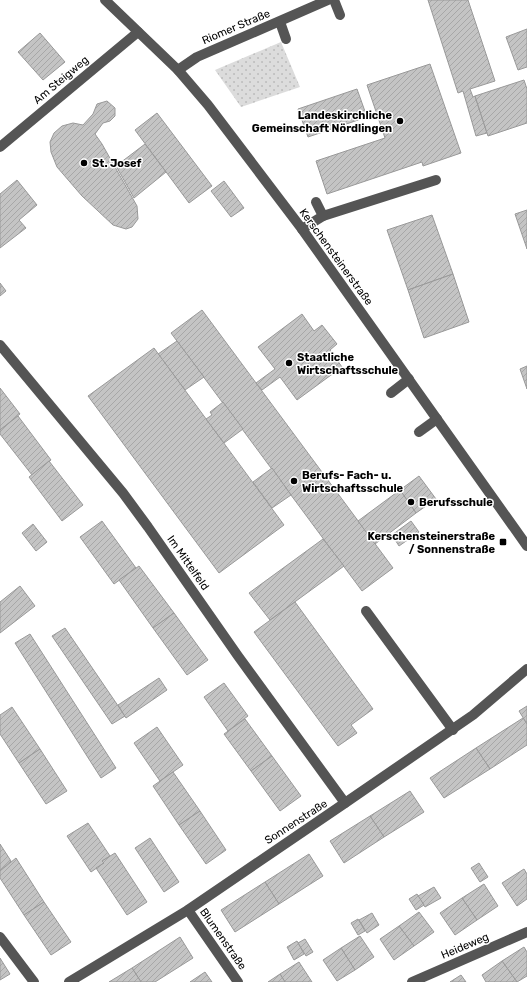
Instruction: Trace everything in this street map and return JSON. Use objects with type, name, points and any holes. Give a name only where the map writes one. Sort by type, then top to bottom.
[{"type":"street","name":"Kerschensteinerstraße","points":[[105,0],[178,70],[208,105],[302,229],[527,546]]},
{"type":"street","name":"Riomer Straße","points":[[178,70],[196,57],[328,0]]},
{"type":"street","points":[[334,0],[340,14]]},
{"type":"street","points":[[280,22],[286,39]]},
{"type":"street","name":"Am Steigweg","points":[[0,147],[138,32]]},
{"type":"street","points":[[302,229],[323,216],[436,180]]},
{"type":"street","points":[[316,202],[323,216]]},
{"type":"street","name":"Im Mittelfeld","points":[[0,345],[123,493],[238,656],[345,803]]},
{"type":"street","points":[[391,393],[409,379]]},
{"type":"street","points":[[419,432],[438,419]]},
{"type":"street","points":[[366,611],[453,730]]},
{"type":"street","name":"Sonnenstraße","points":[[69,982],[188,910],[453,730],[527,669]]},
{"type":"street","name":"Blumenstraße","points":[[188,910],[238,982]]},
{"type":"street","name":"Heideweg","points":[[412,982],[527,932]]},
{"type":"street","points":[[0,937],[34,982]]},
{"type":"shaded area","points":[[281,42],[300,87],[241,107],[215,70]]},
{"type":"building","points":[[428,0],[468,0],[495,81],[470,89],[473,97],[475,96],[487,133],[476,136],[463,91],[458,93]]},
{"type":"building","points":[[527,29],[527,67],[518,70],[506,37]]},
{"type":"building","points":[[40,33],[65,62],[43,80],[18,52]]},
{"type":"building","points":[[430,64],[461,153],[423,166],[422,162],[327,194],[316,161],[385,138],[367,85]]},
{"type":"building","points":[[524,80],[527,89],[527,123],[488,136],[475,96]]},
{"type":"building","points":[[357,89],[367,117],[308,137],[298,109]]},
{"type":"building","name":"St. Josef","points":[[107,101],[115,108],[115,116],[110,121],[103,123],[95,134],[137,206],[138,219],[132,227],[126,229],[113,225],[82,196],[57,167],[51,152],[50,142],[54,133],[62,126],[73,123],[83,125],[93,114],[97,104]]},
{"type":"building","points":[[157,113],[212,186],[189,203],[135,130]]},
{"type":"building","points":[[145,144],[166,172],[134,198],[116,166]]},
{"type":"building","points":[[17,180],[37,205],[19,220],[26,228],[0,248],[0,194]]},
{"type":"building","points":[[224,181],[244,208],[231,217],[211,191]]},
{"type":"building","points":[[527,210],[527,249],[515,214]]},
{"type":"building","points":[[432,215],[453,274],[408,290],[387,230]]},
{"type":"building","points":[[453,274],[469,322],[424,338],[408,290]]},
{"type":"building","points":[[0,283],[6,291],[0,296]]},
{"type":"building","points":[[202,310],[393,568],[362,591],[171,333]]},
{"type":"building","points":[[302,314],[314,331],[322,325],[337,344],[330,350],[342,367],[297,400],[280,377],[262,390],[256,383],[275,369],[258,347]]},
{"type":"building","points":[[177,341],[204,377],[185,390],[158,354]]},
{"type":"building","points":[[154,348],[284,525],[219,573],[88,396]]},
{"type":"building","points":[[527,366],[527,389],[520,369]]},
{"type":"building","points":[[0,388],[20,414],[0,430]]},
{"type":"building","points":[[223,402],[243,429],[224,443],[206,419],[212,415],[210,412]]},
{"type":"building","points":[[18,416],[51,460],[32,475],[0,434],[0,430]]},
{"type":"building","points":[[49,461],[83,505],[62,521],[29,477]]},
{"type":"building","points":[[272,468],[291,495],[272,508],[253,482]]},
{"type":"building","points":[[419,476],[436,499],[416,513],[400,490]]},
{"type":"building","points":[[400,490],[416,513],[375,544],[358,521]]},
{"type":"building","points":[[102,521],[136,568],[114,584],[80,537]]},
{"type":"building","points":[[411,521],[419,532],[399,546],[392,535]]},
{"type":"building","points":[[33,524],[47,542],[36,551],[22,533]]},
{"type":"building","points":[[323,539],[344,566],[270,620],[249,593]]},
{"type":"building","points":[[139,566],[174,613],[153,628],[119,580]]},
{"type":"building","points":[[20,586],[35,606],[0,633],[0,602]]},
{"type":"building","points":[[295,602],[373,709],[351,725],[357,733],[338,746],[254,632]]},
{"type":"building","points":[[174,613],[208,660],[187,675],[153,628]]},
{"type":"building","points":[[65,628],[125,716],[112,724],[52,636]]},
{"type":"building","points":[[30,634],[116,768],[101,778],[15,643]]},
{"type":"building","points":[[159,678],[167,690],[126,718],[118,705]]},
{"type":"building","points":[[224,683],[248,716],[228,731],[204,697]]},
{"type":"building","points":[[527,706],[527,724],[519,711]]},
{"type":"building","points":[[12,707],[40,749],[19,763],[0,734],[0,715]]},
{"type":"building","points":[[523,718],[527,724],[527,745],[490,769],[476,748]]},
{"type":"building","points":[[245,719],[272,756],[251,771],[224,734]]},
{"type":"building","points":[[157,727],[183,765],[160,781],[134,743]]},
{"type":"building","points":[[476,748],[490,769],[444,798],[430,778]]},
{"type":"building","points":[[40,749],[67,791],[46,804],[19,763]]},
{"type":"building","points":[[272,756],[301,796],[280,811],[251,771]]},
{"type":"building","points":[[173,772],[200,811],[179,825],[153,786]]},
{"type":"building","points":[[410,791],[424,812],[384,837],[370,816]]},
{"type":"building","points":[[200,811],[226,850],[206,864],[179,825]]},
{"type":"building","points":[[370,816],[384,837],[344,863],[330,841]]},
{"type":"building","points":[[88,823],[110,856],[102,861],[104,863],[91,872],[67,836]]},
{"type":"building","points":[[150,838],[179,882],[164,892],[135,848]]},
{"type":"building","points":[[0,844],[11,861],[0,871]]},
{"type":"building","points":[[115,853],[147,902],[127,915],[96,868],[104,863],[102,861]]},
{"type":"building","points":[[309,854],[323,876],[279,904],[265,882]]},
{"type":"building","points":[[16,858],[44,902],[24,915],[0,878],[0,871]]},
{"type":"building","points":[[479,863],[488,877],[480,882],[471,868]]},
{"type":"building","points":[[524,869],[527,874],[527,899],[517,906],[502,883]]},
{"type":"building","points":[[265,882],[279,904],[235,932],[221,910]]},
{"type":"building","points":[[484,884],[498,906],[477,920],[462,898]]},
{"type":"building","points":[[434,887],[441,898],[425,907],[418,896]]},
{"type":"building","points":[[417,894],[424,905],[416,910],[409,899]]},
{"type":"building","points":[[462,898],[477,920],[455,935],[440,913]]},
{"type":"building","points":[[44,902],[71,942],[51,955],[24,915]]},
{"type":"building","points":[[419,912],[434,932],[414,946],[399,926]]},
{"type":"building","points":[[372,913],[379,925],[367,933],[359,920]]},
{"type":"building","points":[[358,919],[365,931],[358,935],[351,923]]},
{"type":"building","points":[[399,926],[414,946],[394,960],[380,939]]},
{"type":"building","points":[[360,936],[374,957],[355,970],[341,948]]},
{"type":"building","points":[[180,937],[193,958],[155,982],[141,982],[132,968]]},
{"type":"building","points":[[305,939],[313,952],[306,956],[298,943]]},
{"type":"building","points":[[297,941],[304,954],[294,960],[287,947]]},
{"type":"building","points":[[524,947],[527,952],[527,976],[517,982],[502,961]]},
{"type":"building","points":[[341,948],[355,970],[337,981],[323,960]]},
{"type":"building","points":[[0,958],[10,974],[0,980]]},
{"type":"building","points":[[502,961],[517,982],[486,982],[482,975]]},
{"type":"building","points":[[299,962],[312,982],[285,982],[280,974]]},
{"type":"building","points":[[132,968],[141,982],[109,982]]},
{"type":"building","points":[[205,972],[212,982],[190,982]]},
{"type":"building","points":[[280,974],[285,982],[268,982]]},
{"type":"building","points":[[461,975],[466,982],[450,982]]},
{"type":"place","name":"Landeskirchliche Gemeinschaft Nördlingen","points":[[400,121]]},
{"type":"place","name":"St. Josef","points":[[84,163]]},
{"type":"place","name":"Staatliche Wirtschaftsschule","points":[[289,363]]},
{"type":"place","name":"Berufs- Fach- u. Wirtschaftsschule","points":[[294,481]]},
{"type":"place","name":"Berufsschule","points":[[411,502]]},
{"type":"place","name":"Kerschensteinerstraße / Sonnenstraße","points":[[503,542]]}]
